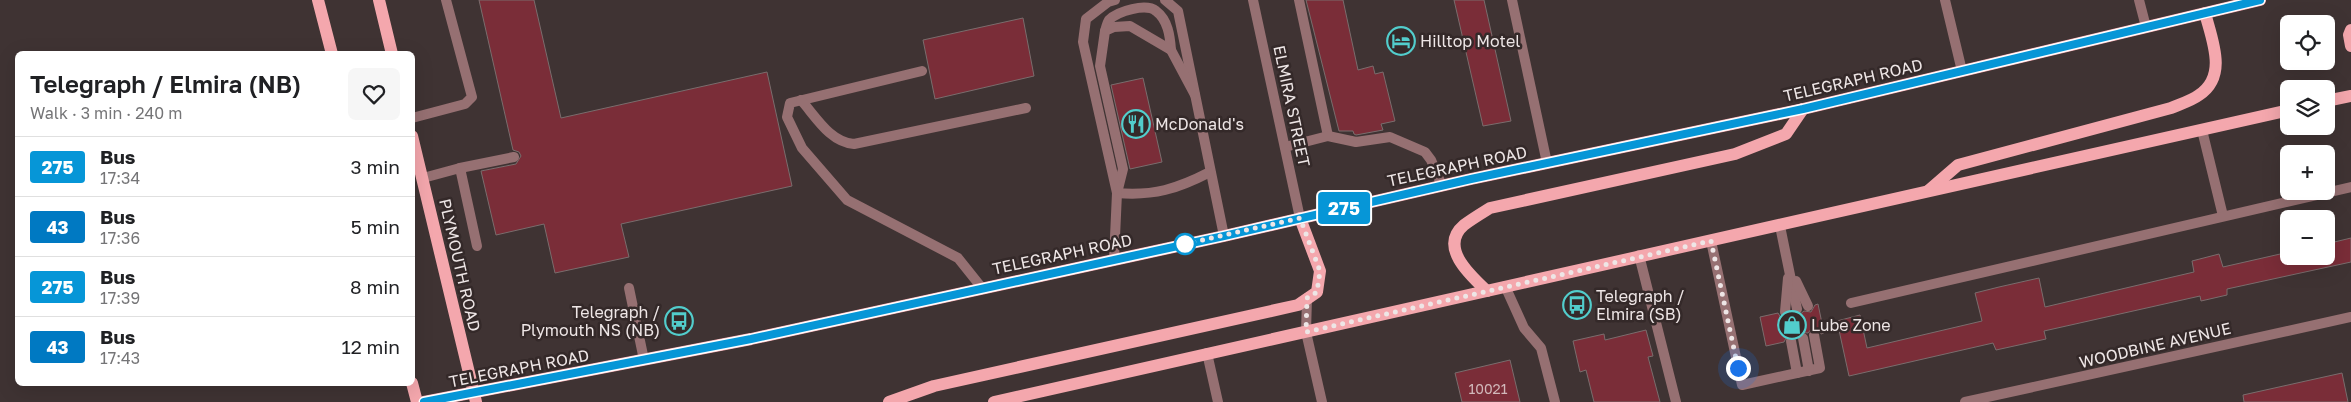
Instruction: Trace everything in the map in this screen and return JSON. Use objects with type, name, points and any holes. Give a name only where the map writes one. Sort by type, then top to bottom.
[{"type":"main road","points":[[318,0],[331,51]]},
{"type":"main road","points":[[379,0],[391,51]]},
{"type":"main road","name":"TELEGRAPH ROAD","points":[[424,402],[475,398],[1224,236],[1442,186],[1803,109],[2260,0]]},
{"type":"main road","points":[[1926,193],[1958,165],[2171,108],[2199,95],[2212,84],[2216,70],[2214,51],[2205,13]]},
{"type":"main road","points":[[2351,30],[2349,35],[2351,46]]},
{"type":"main road","points":[[2335,99],[2351,96]]},
{"type":"main road","points":[[1487,290],[1465,271],[1457,255],[1455,238],[1462,226],[1490,208],[1735,154],[1786,134],[1803,109]]},
{"type":"main road","points":[[994,402],[2280,112]]},
{"type":"main road","name":"PLYMOUTH ROAD","points":[[415,147],[475,398]]},
{"type":"main road","points":[[889,402],[934,386],[1298,305],[1317,292],[1320,271],[1300,218]]},
{"type":"main road","points":[[413,386],[417,402]]},
{"type":"street","points":[[415,117],[465,104],[472,98],[446,0]]},
{"type":"street","points":[[1115,0],[1108,2],[1086,19],[1083,42],[1117,193]]},
{"type":"street","points":[[1165,0],[1178,11],[1224,236]]},
{"type":"street","name":"ELMIRA STREET","points":[[1253,0],[1300,218]]},
{"type":"street","points":[[1299,0],[1328,136]]},
{"type":"street","points":[[1512,0],[1547,163]]},
{"type":"street","points":[[1945,0],[1962,71]]},
{"type":"street","points":[[2139,0],[2146,27]]},
{"type":"street","points":[[1114,260],[1117,193],[1123,169],[1100,66],[1105,31],[1109,20],[1127,10],[1147,6],[1157,11],[1167,26],[1171,50],[1195,95]]},
{"type":"street","points":[[1105,31],[1114,27],[1130,26],[1171,50]]},
{"type":"street","points":[[922,71],[790,103],[787,117],[802,148],[847,200],[958,258],[982,288]]},
{"type":"street","points":[[801,100],[830,134],[843,143],[854,144],[1026,108]]},
{"type":"street","points":[[2202,130],[2223,216]]},
{"type":"street","points":[[1286,147],[1328,136],[1356,142],[1390,137],[1425,152],[1431,160],[1442,186]]},
{"type":"street","points":[[423,178],[514,157]]},
{"type":"street","points":[[460,168],[477,246]]},
{"type":"street","points":[[1117,193],[1141,195],[1165,192],[1190,183],[1210,172]]},
{"type":"street","points":[[1851,303],[2351,186]]},
{"type":"street","points":[[1780,226],[1797,309]]},
{"type":"street","points":[[1711,241],[1742,385],[1820,368],[1814,335]]},
{"type":"street","points":[[1639,256],[1676,402]]},
{"type":"street","points":[[1788,267],[1808,306]]},
{"type":"street","points":[[1785,312],[1788,267]]},
{"type":"street","points":[[1505,286],[1524,328],[1541,348],[1555,402]]},
{"type":"street","points":[[629,288],[644,360]]},
{"type":"street","points":[[1307,298],[1306,332],[1322,402]]},
{"type":"street","name":"WOODBINE AVENUE","points":[[1965,402],[2351,317]]},
{"type":"street","points":[[1803,338],[1809,371]]},
{"type":"street","points":[[1791,340],[1797,374]]},
{"type":"street","points":[[1207,353],[1218,402]]},
{"type":"building","points":[[479,0],[534,0],[561,118],[767,72],[792,186],[621,224],[629,257],[555,273],[544,224],[496,235],[481,171],[516,164],[521,156],[519,152],[513,150]]},
{"type":"building","points":[[1306,0],[1343,0],[1358,70],[1373,66],[1375,74],[1383,72],[1395,121],[1381,124],[1383,130],[1356,135],[1353,131],[1339,131]]},
{"type":"building","points":[[1454,0],[1484,0],[1511,121],[1483,126]]},
{"type":"building","points":[[1023,18],[1034,76],[935,99],[923,40]]},
{"type":"building","points":[[1143,78],[1162,162],[1130,169],[1111,85]]},
{"type":"building","points":[[2351,238],[2351,262],[2227,289],[2227,295],[2201,301],[2200,296],[2044,331],[2046,339],[1996,350],[1993,343],[1849,376],[1837,321],[1860,315],[1867,348],[1982,321],[1975,293],[1999,287],[2039,278],[2045,307],[2194,272],[2192,261],[2219,254],[2223,267],[2280,254],[2280,265],[2335,265],[2335,242]]},
{"type":"building","name":"Lube Zone","points":[[1818,304],[1824,333],[1821,334],[1817,329],[1812,328],[1808,333],[1799,332],[1796,337],[1793,334],[1787,336],[1784,342],[1766,346],[1760,317],[1778,313],[1781,318],[1787,318],[1792,313],[1798,316],[1804,311],[1811,312],[1815,305]]},
{"type":"building","points":[[1646,330],[1653,356],[1648,357],[1660,402],[1594,402],[1586,370],[1580,372],[1573,341],[1604,334],[1605,340]]},
{"type":"building","points":[[1510,360],[1520,402],[1462,402],[1455,373]]},
{"type":"building","points":[[2342,373],[2348,402],[2244,402],[2243,395]]},
{"type":"bus line","name":"275","points":[[424,402],[474,394],[751,339],[1224,236],[1471,179],[1803,109],[2260,0]]},
{"type":"place","name":"Hilltop Motel","points":[[1401,41]]},
{"type":"place","name":"McDonald's","points":[[1136,124]]},
{"type":"place","name":"Telegraph / Elmira (SB)","points":[[1577,305]]},
{"type":"place","name":"Telegraph / Plymouth NS (NB)","points":[[679,321]]},
{"type":"place","name":"Lube Zone","points":[[1792,325]]},
{"type":"route","points":[[1185,244],[1300,218],[1320,271],[1317,292],[1307,298],[1306,332],[1711,241],[1738,368]]}]
